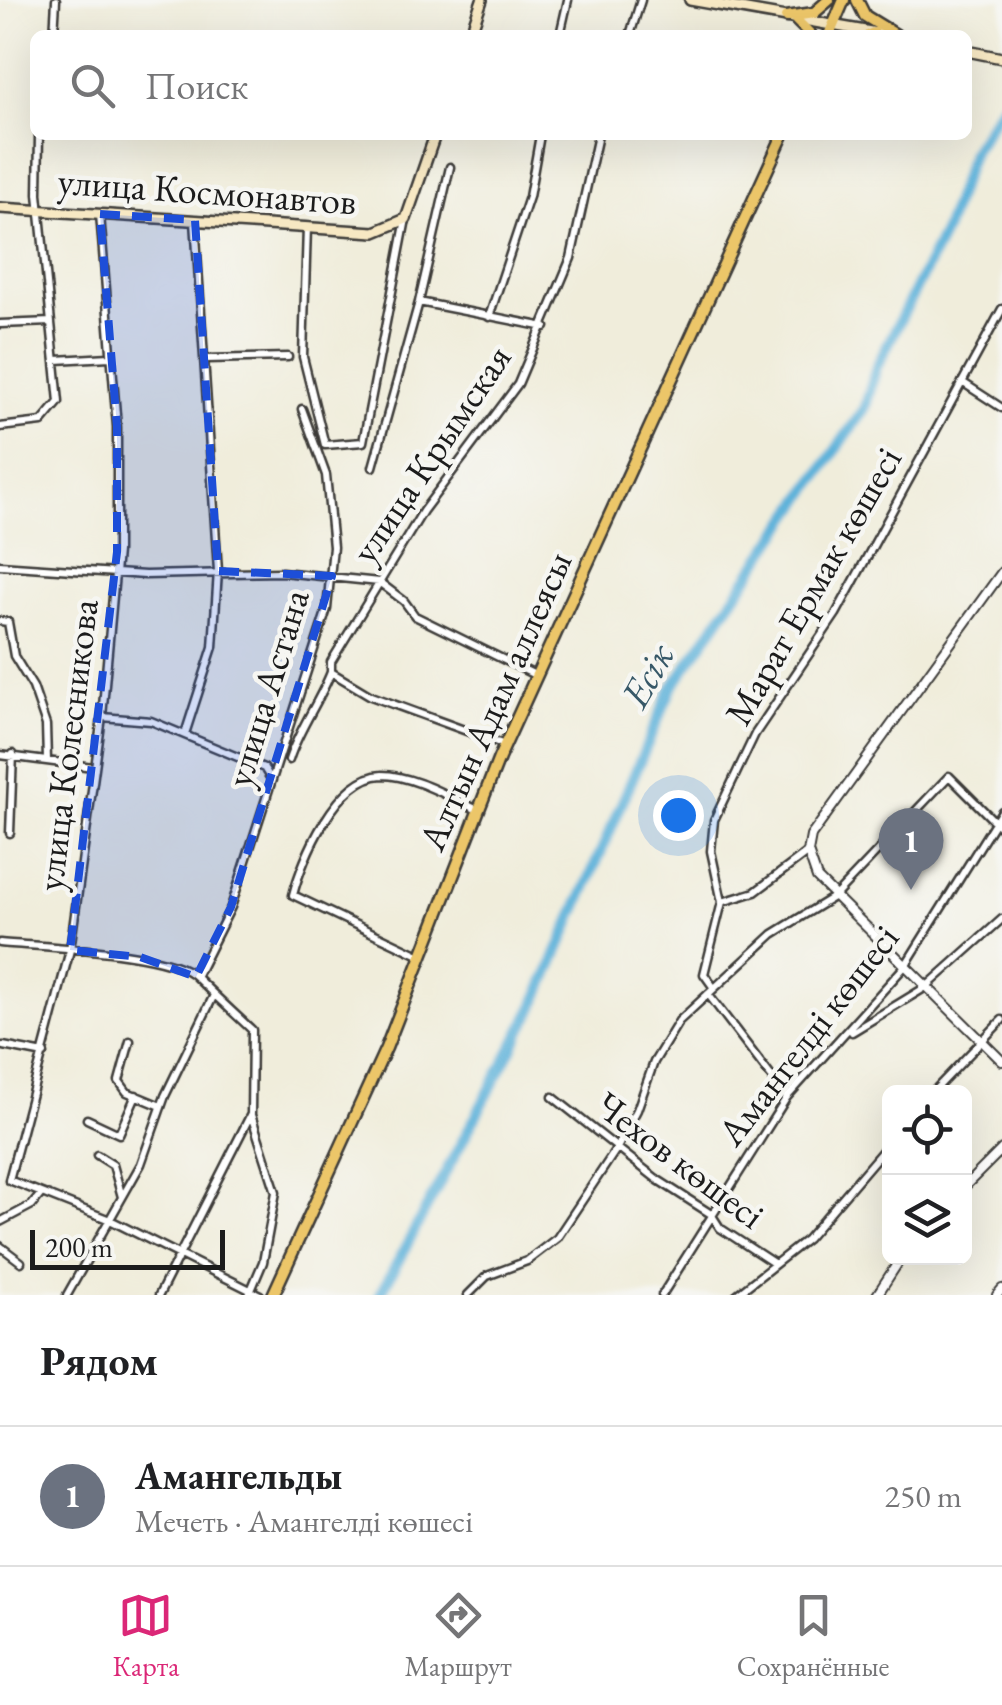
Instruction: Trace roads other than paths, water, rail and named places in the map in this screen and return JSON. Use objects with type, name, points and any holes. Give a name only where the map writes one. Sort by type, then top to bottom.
[{"type":"main road","points":[[472,30],[482,0]]},
{"type":"main road","points":[[690,0],[734,4],[830,30],[844,0]]},
{"type":"main road","points":[[791,18],[814,12],[829,0]]},
{"type":"main road","points":[[857,0],[865,16],[885,30]]},
{"type":"main road","points":[[791,18],[805,30]]},
{"type":"main road","points":[[972,52],[1002,58]]},
{"type":"main road","points":[[406,219],[433,140]]},
{"type":"main road","name":"Алтын Адам аллеясы","points":[[274,1295],[386,1048],[505,745],[780,140]]},
{"type":"main road","name":"улица Космонавтов","points":[[0,208],[374,232],[406,219]]},
{"type":"street","points":[[54,30],[56,0]]},
{"type":"street","points":[[561,30],[568,0]]},
{"type":"street","points":[[632,30],[641,0]]},
{"type":"street","points":[[0,427],[42,422],[59,402],[40,210],[39,140]]},
{"type":"street","points":[[489,317],[529,196],[539,140]]},
{"type":"street","name":"улица Крымская","points":[[289,760],[304,720],[320,701],[344,636],[424,511],[518,384],[572,258],[597,140]]},
{"type":"street","points":[[373,467],[420,302],[450,167]]},
{"type":"street","name":"улица Колесникова","points":[[100,214],[117,427],[114,571],[102,716],[70,950],[9,1180],[110,1220],[253,1294]]},
{"type":"street","points":[[306,228],[302,358],[326,445],[363,442],[406,219]]},
{"type":"street","points":[[185,734],[213,647],[218,572],[208,359],[195,220]]},
{"type":"street","points":[[420,302],[545,326]]},
{"type":"street","name":"Марат Ермак көшесі","points":[[722,902],[712,851],[714,820],[755,734],[836,614],[1002,308]]},
{"type":"street","points":[[0,324],[50,322]]},
{"type":"street","points":[[56,360],[110,357]]},
{"type":"street","points":[[208,359],[288,357]]},
{"type":"street","points":[[962,382],[1002,408]]},
{"type":"street","name":"улица Астана","points":[[196,976],[231,907],[316,652],[332,576],[326,475],[302,409]]},
{"type":"street","points":[[0,565],[159,575],[218,572],[332,576],[379,582],[404,601],[415,616],[536,676]]},
{"type":"street","points":[[1002,572],[811,836],[808,852],[818,878],[1002,1061]]},
{"type":"street","points":[[0,620],[8,622],[14,656],[46,726],[46,760]]},
{"type":"street","points":[[331,672],[371,696],[505,745]]},
{"type":"street","points":[[102,716],[151,722],[185,734],[264,768],[272,780]]},
{"type":"street","points":[[10,833],[13,754]]},
{"type":"street","points":[[0,755],[93,767]]},
{"type":"street","points":[[419,956],[293,895],[300,866],[344,792],[366,780],[382,776],[400,779],[478,810]]},
{"type":"street","points":[[468,1295],[487,1276],[547,1248],[617,1148],[666,1038],[773,934],[835,896],[948,776],[1002,829]]},
{"type":"street","name":"Амангелді көшесі","points":[[662,1295],[787,1097],[905,966],[1002,811]]},
{"type":"street","points":[[787,1097],[711,991],[704,974],[722,902],[755,892],[808,852]]},
{"type":"street","points":[[845,1036],[926,987],[1002,919]]},
{"type":"street","points":[[0,943],[140,956],[196,976],[213,997],[252,1030],[255,1066],[251,1114],[159,1295]]},
{"type":"street","points":[[67,1295],[141,1164],[161,1106],[213,997]]},
{"type":"street","points":[[940,1085],[1002,1020]]},
{"type":"street","points":[[130,1041],[119,1081],[127,1092],[161,1106]]},
{"type":"street","points":[[3,1046],[44,1054]]},
{"type":"street","points":[[87,1119],[118,1134],[136,1095]]},
{"type":"street","name":"Чехов көшесі","points":[[554,1097],[617,1148],[711,1214],[720,1228],[775,1264]]},
{"type":"street","points":[[251,1114],[276,1192],[253,1294]]},
{"type":"street","points":[[972,1179],[1002,1149]]},
{"type":"street","points":[[736,1295],[807,1239],[882,1151]]},
{"type":"street","points":[[98,1155],[114,1165],[123,1198]]},
{"type":"street","points":[[0,1222],[32,1205],[40,1194]]},
{"type":"street","points":[[0,1246],[20,1262]]},
{"type":"street","points":[[877,1295],[896,1265]]},
{"type":"street","points":[[998,1295],[1002,1288]]},
{"type":"waterway","name":"Есік","points":[[380,1295],[535,1005],[671,689],[865,408],[876,368],[944,232],[973,150],[1002,106]]},
{"type":"place","name":"Амангельды","points":[[911,890]]}]
